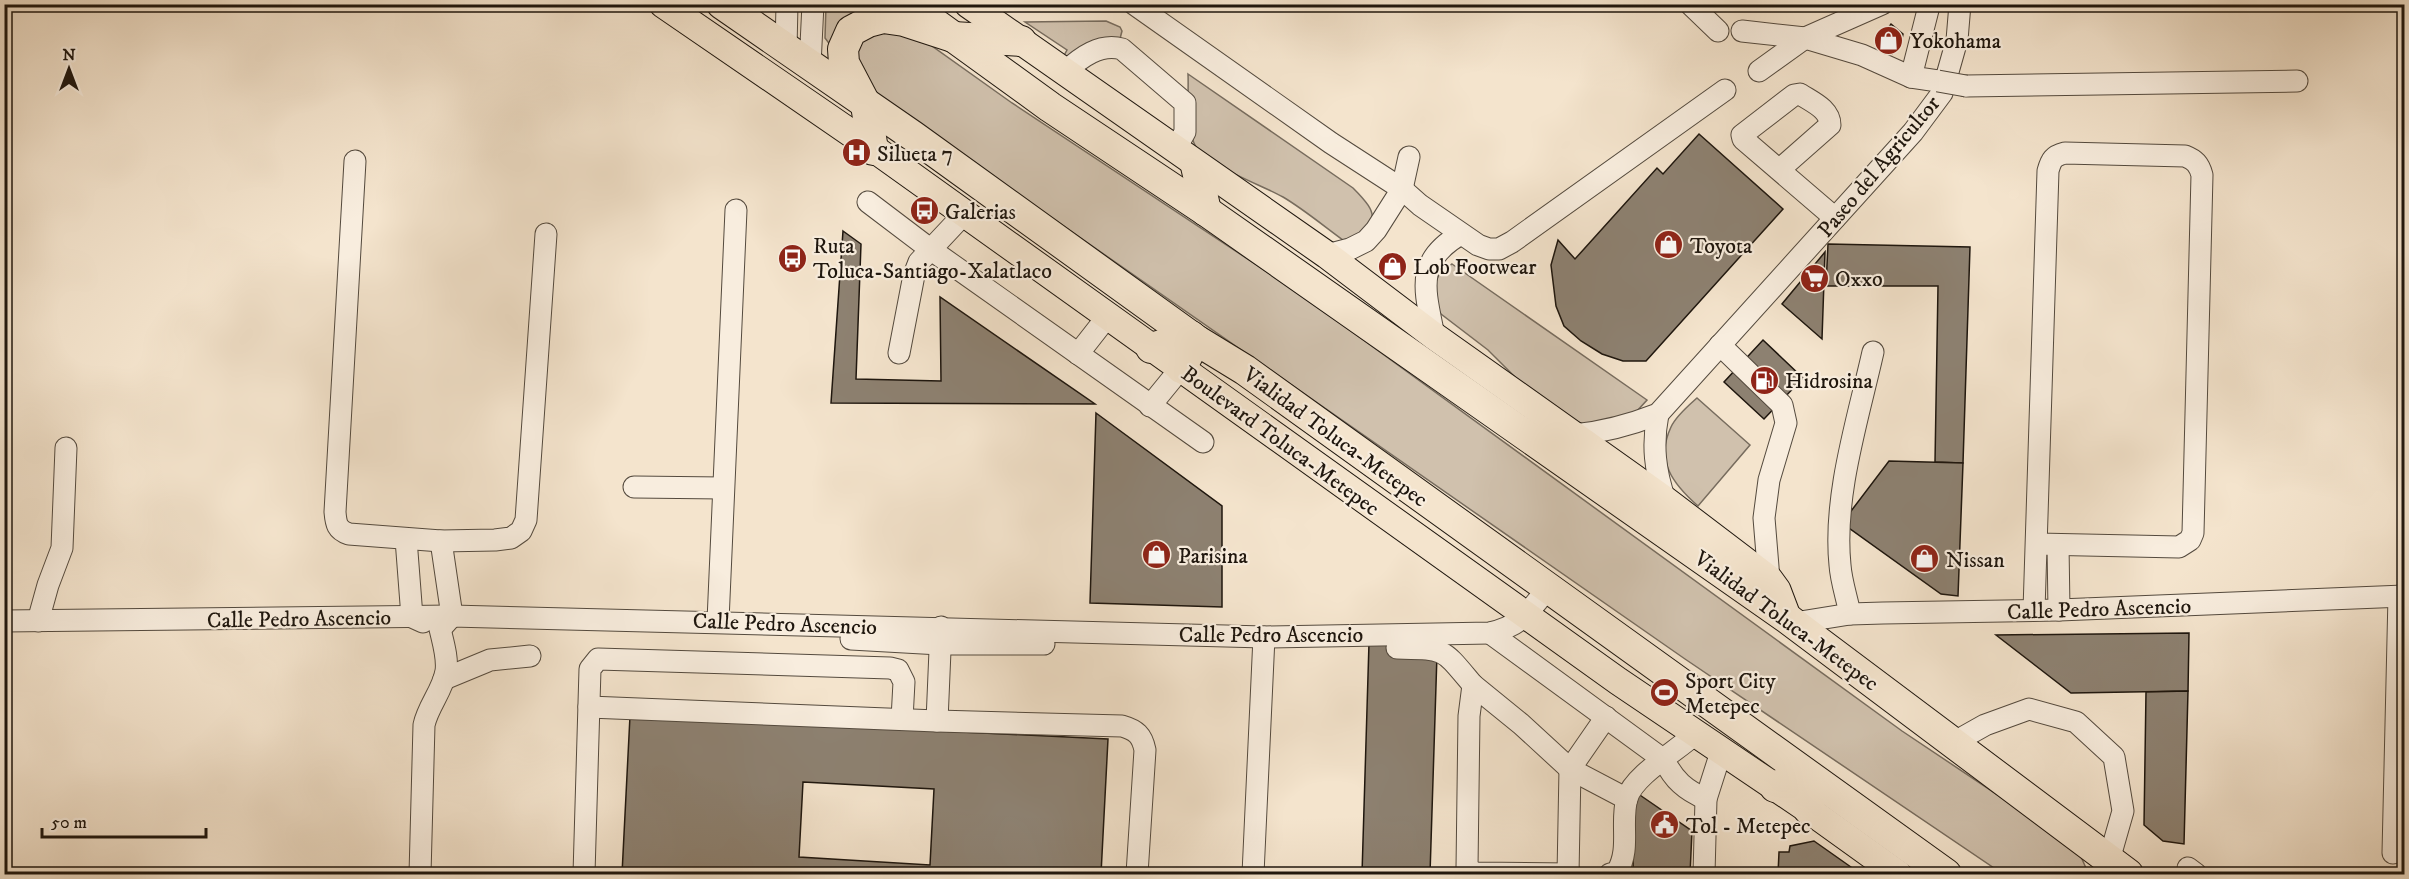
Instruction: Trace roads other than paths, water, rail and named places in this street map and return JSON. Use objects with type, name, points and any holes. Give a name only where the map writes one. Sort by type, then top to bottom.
[{"type":"highway","name":"Vialidad Toluca-Metepec","points":[[722,4],[913,136],[1194,338],[1245,370],[1946,874]]},
{"type":"highway","points":[[913,136],[876,151],[866,105],[844,63],[843,49],[851,31],[868,22],[906,13],[953,37],[1021,41]]},
{"type":"highway","points":[[906,13],[990,79],[1050,108]]},
{"type":"highway","name":"Vialidad Toluca-Metepec","points":[[953,37],[1050,108],[1206,211],[1791,621],[2118,867]]},
{"type":"highway","points":[[1186,158],[1206,211]]},
{"type":"highway","points":[[1150,348],[1194,338]]},
{"type":"highway","points":[[1181,368],[1194,338]]},
{"type":"highway","points":[[1775,788],[1806,775],[1809,810]]},
{"type":"main road","name":"Boulevard Toluca-Metepec","points":[[663,4],[876,151],[1525,616],[1809,810],[1898,874]]},
{"type":"main road","points":[[968,4],[1327,255],[1434,336],[1665,500],[1769,579],[1777,590],[1791,621]]},
{"type":"street","points":[[786,49],[787,4]]},
{"type":"street","points":[[810,65],[813,4]]},
{"type":"street","points":[[1134,4],[1331,143],[1402,189],[1461,234],[1489,249],[1499,249],[1512,242],[1725,90]]},
{"type":"street","points":[[1690,4],[1718,31]]},
{"type":"street","points":[[1759,71],[1804,38],[1882,4]]},
{"type":"street","points":[[1911,77],[1928,10],[1925,4]]},
{"type":"street","name":"Paseo del Agricultor","points":[[1574,435],[1599,433],[1624,427],[1658,414],[1913,132],[1942,93],[1958,40],[1960,4]]},
{"type":"street","points":[[1742,31],[1804,38],[1862,56],[1911,77],[1966,86],[2297,81]]},
{"type":"street","points":[[1065,72],[1077,61],[1101,48],[1113,46],[1122,49],[1185,103],[1186,158]]},
{"type":"street","points":[[2048,545],[2179,547],[2190,540],[2193,533],[2202,175],[2200,166],[2185,156],[2065,153],[2051,160],[2048,171],[2048,545],[2059,610]]},
{"type":"street","points":[[1327,255],[1350,249],[1366,241],[1376,230],[1402,189],[1409,157]]},
{"type":"street","points":[[355,160],[336,524],[340,531],[349,534],[441,541],[511,538],[521,531],[526,520],[546,234]]},
{"type":"street","points":[[1779,170],[1835,218]]},
{"type":"street","points":[[868,202],[930,249],[1203,442]]},
{"type":"street","points":[[718,621],[736,210]]},
{"type":"street","points":[[899,353],[914,275],[919,262],[964,214]]},
{"type":"street","points":[[1434,336],[1425,292],[1428,267],[1433,255],[1442,246],[1461,234]]},
{"type":"street","points":[[1078,354],[1107,317]]},
{"type":"street","points":[[1720,345],[1782,405],[1785,413],[1786,423],[1768,480],[1764,518],[1769,579]]},
{"type":"street","points":[[1851,614],[1839,565],[1839,517],[1843,488],[1873,352]]},
{"type":"street","points":[[1150,406],[1181,368]]},
{"type":"street","points":[[1658,414],[1654,434],[1655,457],[1658,482],[1665,500]]},
{"type":"street","points":[[38,621],[62,548],[66,448]]},
{"type":"street","points":[[634,487],[723,488]]},
{"type":"street","points":[[406,539],[412,617]]},
{"type":"street","points":[[420,874],[424,725],[430,705],[444,679],[446,657],[441,541]]},
{"type":"street","points":[[2034,610],[2048,545]]},
{"type":"street","name":"Calle Pedro Ascencio","points":[[4,621],[412,617],[446,622],[718,621],[826,625],[940,635],[1099,631],[1264,637],[1490,633],[1510,628],[1525,616],[1548,588]]},
{"type":"street","points":[[2393,853],[2402,596]]},
{"type":"street","name":"Calle Pedro Ascencio","points":[[1791,621],[1851,614],[2059,610],[2402,596]]},
{"type":"street","points":[[1490,633],[1664,760],[1679,784],[1706,799]]},
{"type":"street","points":[[937,721],[940,635]]},
{"type":"street","points":[[1253,874],[1264,637]]},
{"type":"street","points":[[1393,648],[1441,651],[1473,684],[1521,723],[1565,765],[1627,799]]},
{"type":"street","points":[[444,679],[490,660],[530,656]]},
{"type":"street","points":[[584,874],[590,669],[598,658],[890,668],[898,670],[904,682],[902,719]]},
{"type":"street","points":[[1473,684],[1470,716],[1467,868],[1475,873],[1570,874],[1565,765],[1600,713],[1608,687],[1618,681]]},
{"type":"street","points":[[589,707],[1122,726],[1134,730],[1142,738],[1145,750],[1137,874]]},
{"type":"street","points":[[1953,743],[1985,725],[2029,709],[2076,722],[2114,757],[2123,811],[2118,867]]},
{"type":"street","points":[[1610,874],[1617,872],[1624,859],[1627,799],[1641,777],[1695,734]]},
{"type":"street","points":[[1704,874],[1706,799],[1721,752]]},
{"type":"place","name":"Yokohama","points":[[1889,40]]},
{"type":"place","name":"Silueta 7","points":[[856,153]]},
{"type":"place","name":"Galerias","points":[[924,211]]},
{"type":"place","name":"Toyota","points":[[1669,245]]},
{"type":"place","name":"Ruta Toluca-Santiago-Xalatlaco","points":[[792,258]]},
{"type":"place","name":"Lob Footwear","points":[[1392,266]]},
{"type":"place","name":"Oxxo","points":[[1814,278]]},
{"type":"place","name":"Hidrosina","points":[[1764,380]]},
{"type":"place","name":"Parisina","points":[[1157,555]]},
{"type":"place","name":"Nissan","points":[[1925,559]]},
{"type":"place","name":"Sport City Metepec","points":[[1664,693]]},
{"type":"place","name":"Tol - Metepec","points":[[1665,825]]}]
